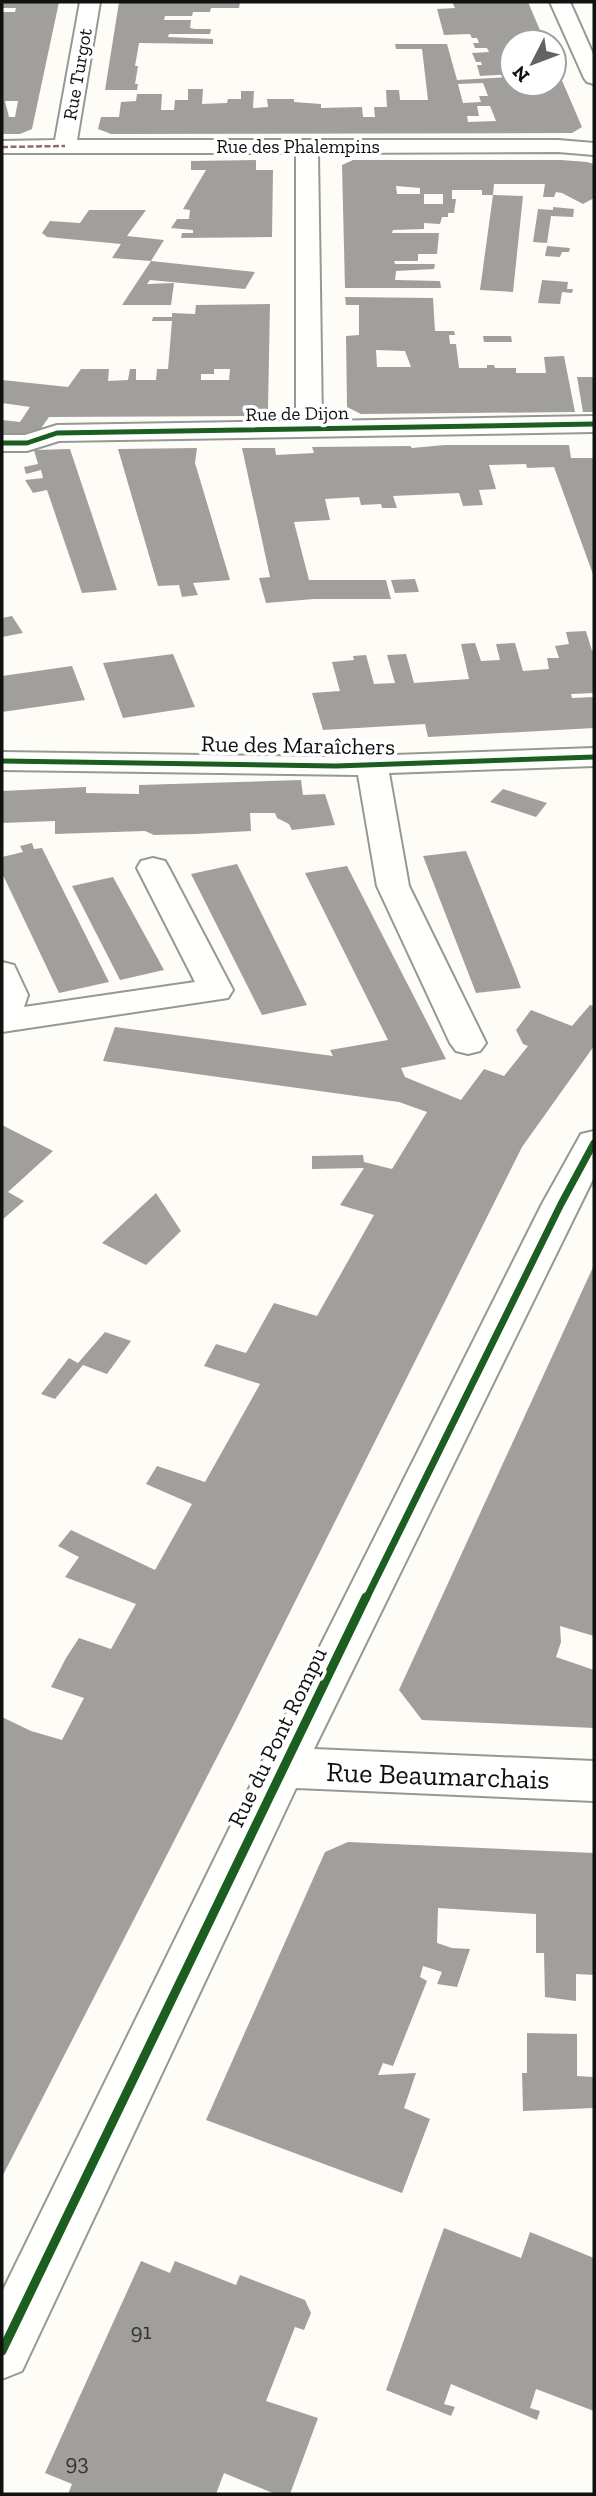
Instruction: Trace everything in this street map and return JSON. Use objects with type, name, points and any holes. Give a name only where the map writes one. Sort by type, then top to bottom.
[{"type":"street","name":"Rue Turgot","points":[[65,146],[90,2]]},
{"type":"street","points":[[560,2],[594,78]]},
{"type":"street","name":"Rue des Phalempins","points":[[2,147],[558,146],[594,149]]},
{"type":"street","points":[[307,147],[309,429]]},
{"type":"street","name":"Rue de Dijon","points":[[2,443],[27,443],[57,433],[594,424]]},
{"type":"street","name":"Rue des Maraîchers","points":[[2,761],[372,766],[594,757]]},
{"type":"street","points":[[372,766],[393,886],[468,1043]]},
{"type":"street","points":[[2,973],[11,995],[2,1020],[216,990],[153,868]]},
{"type":"street","name":"Rue du Pont Rompu","points":[[2,2351],[282,1768],[561,1204],[594,1143]]},
{"type":"street","name":"Rue Beaumarchais","points":[[282,1768],[594,1781]]},
{"type":"building","points":[[2,2],[59,2],[32,129],[20,134],[2,134],[2,12],[15,12],[16,8],[2,8]],"holes":[[[5,101],[18,101],[15,117],[9,117]]]},
{"type":"building","points":[[119,2],[240,2],[239,8],[211,8],[210,12],[193,12],[192,16],[165,16],[164,20],[191,20],[190,28],[211,29],[210,34],[169,34],[168,37],[213,39],[213,44],[139,43],[135,66],[138,66],[135,84],[138,84],[137,90],[105,90]]},
{"type":"building","points":[[452,2],[528,2],[539,28],[498,28],[498,75],[480,76],[477,65],[482,65],[481,62],[476,62],[472,53],[489,52],[487,48],[475,48],[473,43],[479,43],[477,38],[472,38],[470,34],[444,35],[437,9],[455,8]]},
{"type":"building","points":[[395,44],[447,44],[457,80],[498,78],[498,98],[568,98],[568,94],[582,127],[572,133],[111,134],[98,129],[101,117],[119,117],[121,102],[136,101],[137,94],[162,94],[161,110],[174,110],[175,100],[188,100],[188,89],[203,89],[202,104],[227,103],[228,99],[241,99],[241,91],[254,91],[253,108],[268,107],[267,99],[294,99],[294,102],[321,104],[321,108],[362,107],[363,117],[375,117],[374,107],[387,107],[386,90],[399,90],[400,100],[428,100],[422,49],[396,49]],"holes":[[[483,83],[488,96],[479,96],[481,102],[463,103],[458,84]],[[477,106],[490,106],[496,121],[468,122],[467,116],[479,116]]]},
{"type":"building","points":[[256,160],[256,170],[273,170],[272,237],[181,238],[182,233],[193,233],[193,230],[171,228],[177,219],[189,219],[190,210],[183,209],[206,170],[191,170],[191,161]]},
{"type":"building","points":[[353,160],[587,162],[594,164],[594,198],[583,204],[562,193],[556,192],[554,197],[543,197],[545,184],[494,184],[493,195],[482,195],[482,190],[452,190],[452,199],[456,199],[454,213],[442,217],[440,224],[424,223],[424,229],[393,230],[392,233],[439,233],[437,254],[418,254],[418,261],[394,261],[395,264],[435,264],[434,269],[396,271],[395,280],[440,281],[441,288],[345,288],[342,165]],"holes":[[[396,186],[420,188],[420,194],[397,194]],[[424,194],[443,194],[443,204],[424,204]]]},
{"type":"building","points":[[493,195],[523,196],[513,292],[480,290]]},
{"type":"building","points":[[553,207],[574,209],[573,217],[551,216],[547,243],[533,242],[538,209],[553,210]]},
{"type":"building","points":[[89,210],[146,210],[127,236],[164,240],[151,261],[112,258],[121,244],[47,237],[42,233],[50,221],[80,223]]},
{"type":"building","points":[[547,246],[570,248],[569,252],[562,252],[560,257],[545,256]]},
{"type":"building","points":[[151,261],[255,272],[245,289],[150,280],[147,284],[174,283],[171,305],[122,305]]},
{"type":"building","points":[[542,280],[568,282],[567,289],[573,289],[572,293],[562,292],[560,304],[538,303]]},
{"type":"building","points":[[345,297],[433,298],[435,331],[454,331],[455,335],[449,335],[450,344],[456,344],[459,368],[487,368],[487,365],[494,365],[495,368],[516,368],[516,373],[546,373],[544,357],[564,356],[575,412],[361,414],[347,407],[346,336],[359,335],[359,305],[346,305]],"holes":[[[376,350],[405,351],[411,367],[377,367]]]},
{"type":"building","points":[[270,304],[268,409],[252,416],[49,417],[37,434],[2,436],[2,420],[20,422],[30,407],[2,403],[2,380],[68,387],[81,369],[109,369],[108,381],[128,380],[130,369],[136,369],[136,380],[156,380],[157,369],[168,369],[172,321],[152,321],[153,317],[172,317],[172,313],[195,314],[196,305]],"holes":[[[214,369],[230,369],[229,380],[201,380],[201,374],[214,374]]]},
{"type":"building","points":[[483,336],[511,336],[512,342],[484,342]]},
{"type":"building","points":[[577,377],[594,377],[594,412],[583,412]]},
{"type":"building","points":[[445,445],[569,445],[571,458],[594,458],[594,577],[554,467],[527,468],[526,464],[489,465],[496,489],[479,490],[483,505],[463,506],[459,493],[393,496],[397,508],[382,508],[381,504],[361,505],[359,497],[325,499],[330,520],[294,522],[309,580],[386,580],[391,599],[314,599],[266,603],[259,578],[270,577],[242,448],[275,448],[276,455],[314,453],[312,447],[412,448]]},
{"type":"building","points":[[197,448],[195,463],[230,580],[193,583],[198,595],[182,597],[179,585],[158,586],[118,449]]},
{"type":"building","points":[[70,449],[117,590],[82,593],[47,490],[33,493],[25,480],[43,478],[41,470],[26,474],[24,467],[38,464],[34,450]]},
{"type":"building","points":[[415,579],[419,592],[395,593],[391,580]]},
{"type":"building","points":[[12,616],[23,633],[2,637],[2,618]]},
{"type":"building","points":[[586,631],[592,651],[594,650],[594,693],[571,694],[572,698],[594,697],[594,728],[428,737],[425,724],[323,730],[312,693],[340,691],[332,662],[354,660],[353,656],[366,655],[374,684],[395,683],[387,655],[406,654],[414,683],[469,679],[461,644],[475,643],[481,661],[500,660],[496,644],[515,643],[523,671],[549,669],[547,658],[559,658],[555,646],[569,644],[566,632]]},
{"type":"building","points":[[173,654],[195,707],[123,718],[103,663]]},
{"type":"building","points":[[72,666],[85,700],[2,712],[2,676]]},
{"type":"building","points":[[301,780],[303,795],[325,794],[335,825],[292,830],[289,824],[277,818],[275,813],[250,813],[251,831],[196,834],[154,835],[145,831],[55,834],[55,821],[2,823],[2,791],[86,787],[86,793],[139,794],[139,785]]},
{"type":"building","points":[[503,789],[547,803],[536,817],[490,802]]},
{"type":"building","points":[[32,843],[34,849],[42,848],[109,982],[59,993],[2,873],[2,857],[23,852],[20,846]]},
{"type":"building","points":[[466,851],[521,988],[476,993],[423,856]]},
{"type":"building","points":[[237,864],[307,1005],[262,1015],[191,874]]},
{"type":"building","points":[[347,866],[446,1059],[401,1068],[405,1077],[461,1100],[484,1069],[504,1076],[528,1046],[523,1044],[516,1030],[531,1010],[572,1026],[590,1005],[594,1006],[594,1046],[522,1147],[235,1722],[2,2177],[2,1717],[31,1731],[62,1740],[84,1698],[51,1687],[66,1658],[79,1638],[111,1649],[136,1604],[65,1577],[79,1557],[58,1546],[71,1530],[155,1570],[192,1504],[146,1484],[157,1466],[205,1482],[260,1384],[204,1366],[216,1344],[246,1353],[274,1303],[317,1316],[374,1215],[340,1205],[364,1168],[312,1169],[312,1156],[363,1155],[364,1162],[392,1169],[427,1112],[399,1102],[103,1061],[115,1027],[333,1056],[330,1050],[388,1040],[305,873]]},
{"type":"building","points":[[113,877],[164,970],[120,980],[72,886]]},
{"type":"building","points":[[2,1125],[53,1151],[8,1192],[24,1201],[2,1220]]},
{"type":"building","points":[[156,1193],[181,1231],[146,1265],[102,1243]]},
{"type":"building","points":[[594,1265],[594,1636],[560,1626],[561,1642],[556,1657],[594,1670],[594,1728],[422,1720],[399,1690]]},
{"type":"building","points":[[105,1332],[131,1341],[107,1374],[83,1365],[55,1399],[41,1394],[69,1358],[78,1363]]},
{"type":"building","points":[[348,1842],[594,1853],[594,1975],[576,1974],[576,2001],[545,1997],[544,1953],[536,1953],[536,1914],[438,1908],[437,1943],[452,1948],[470,1949],[457,1987],[437,1984],[442,1972],[423,1966],[420,1977],[427,1981],[393,2066],[383,2063],[378,2075],[416,2073],[404,2108],[430,2119],[402,2193],[206,2120],[325,1852]]},
{"type":"building","points":[[527,2033],[577,2034],[577,2076],[594,2077],[594,2108],[523,2111],[522,2073],[527,2073]]},
{"type":"building","points":[[444,2228],[521,2258],[530,2232],[594,2258],[594,2411],[536,2389],[530,2408],[540,2411],[537,2420],[451,2384],[444,2404],[455,2407],[451,2416],[386,2390]]},
{"type":"building","points":[[141,2261],[170,2273],[175,2261],[236,2285],[240,2275],[305,2300],[311,2313],[304,2330],[295,2327],[266,2401],[318,2418],[290,2494],[275,2494],[224,2473],[216,2494],[68,2494],[72,2484],[45,2473]]},
{"type":"marked path","points":[[2,147],[65,146]]},
{"type":"cycle path","points":[[2,443],[27,443],[57,433],[594,424]]},
{"type":"cycle path","points":[[2,761],[336,766],[594,757]]},
{"type":"cycle path","points":[[2,2351],[282,1768],[561,1204],[594,1143]]}]
